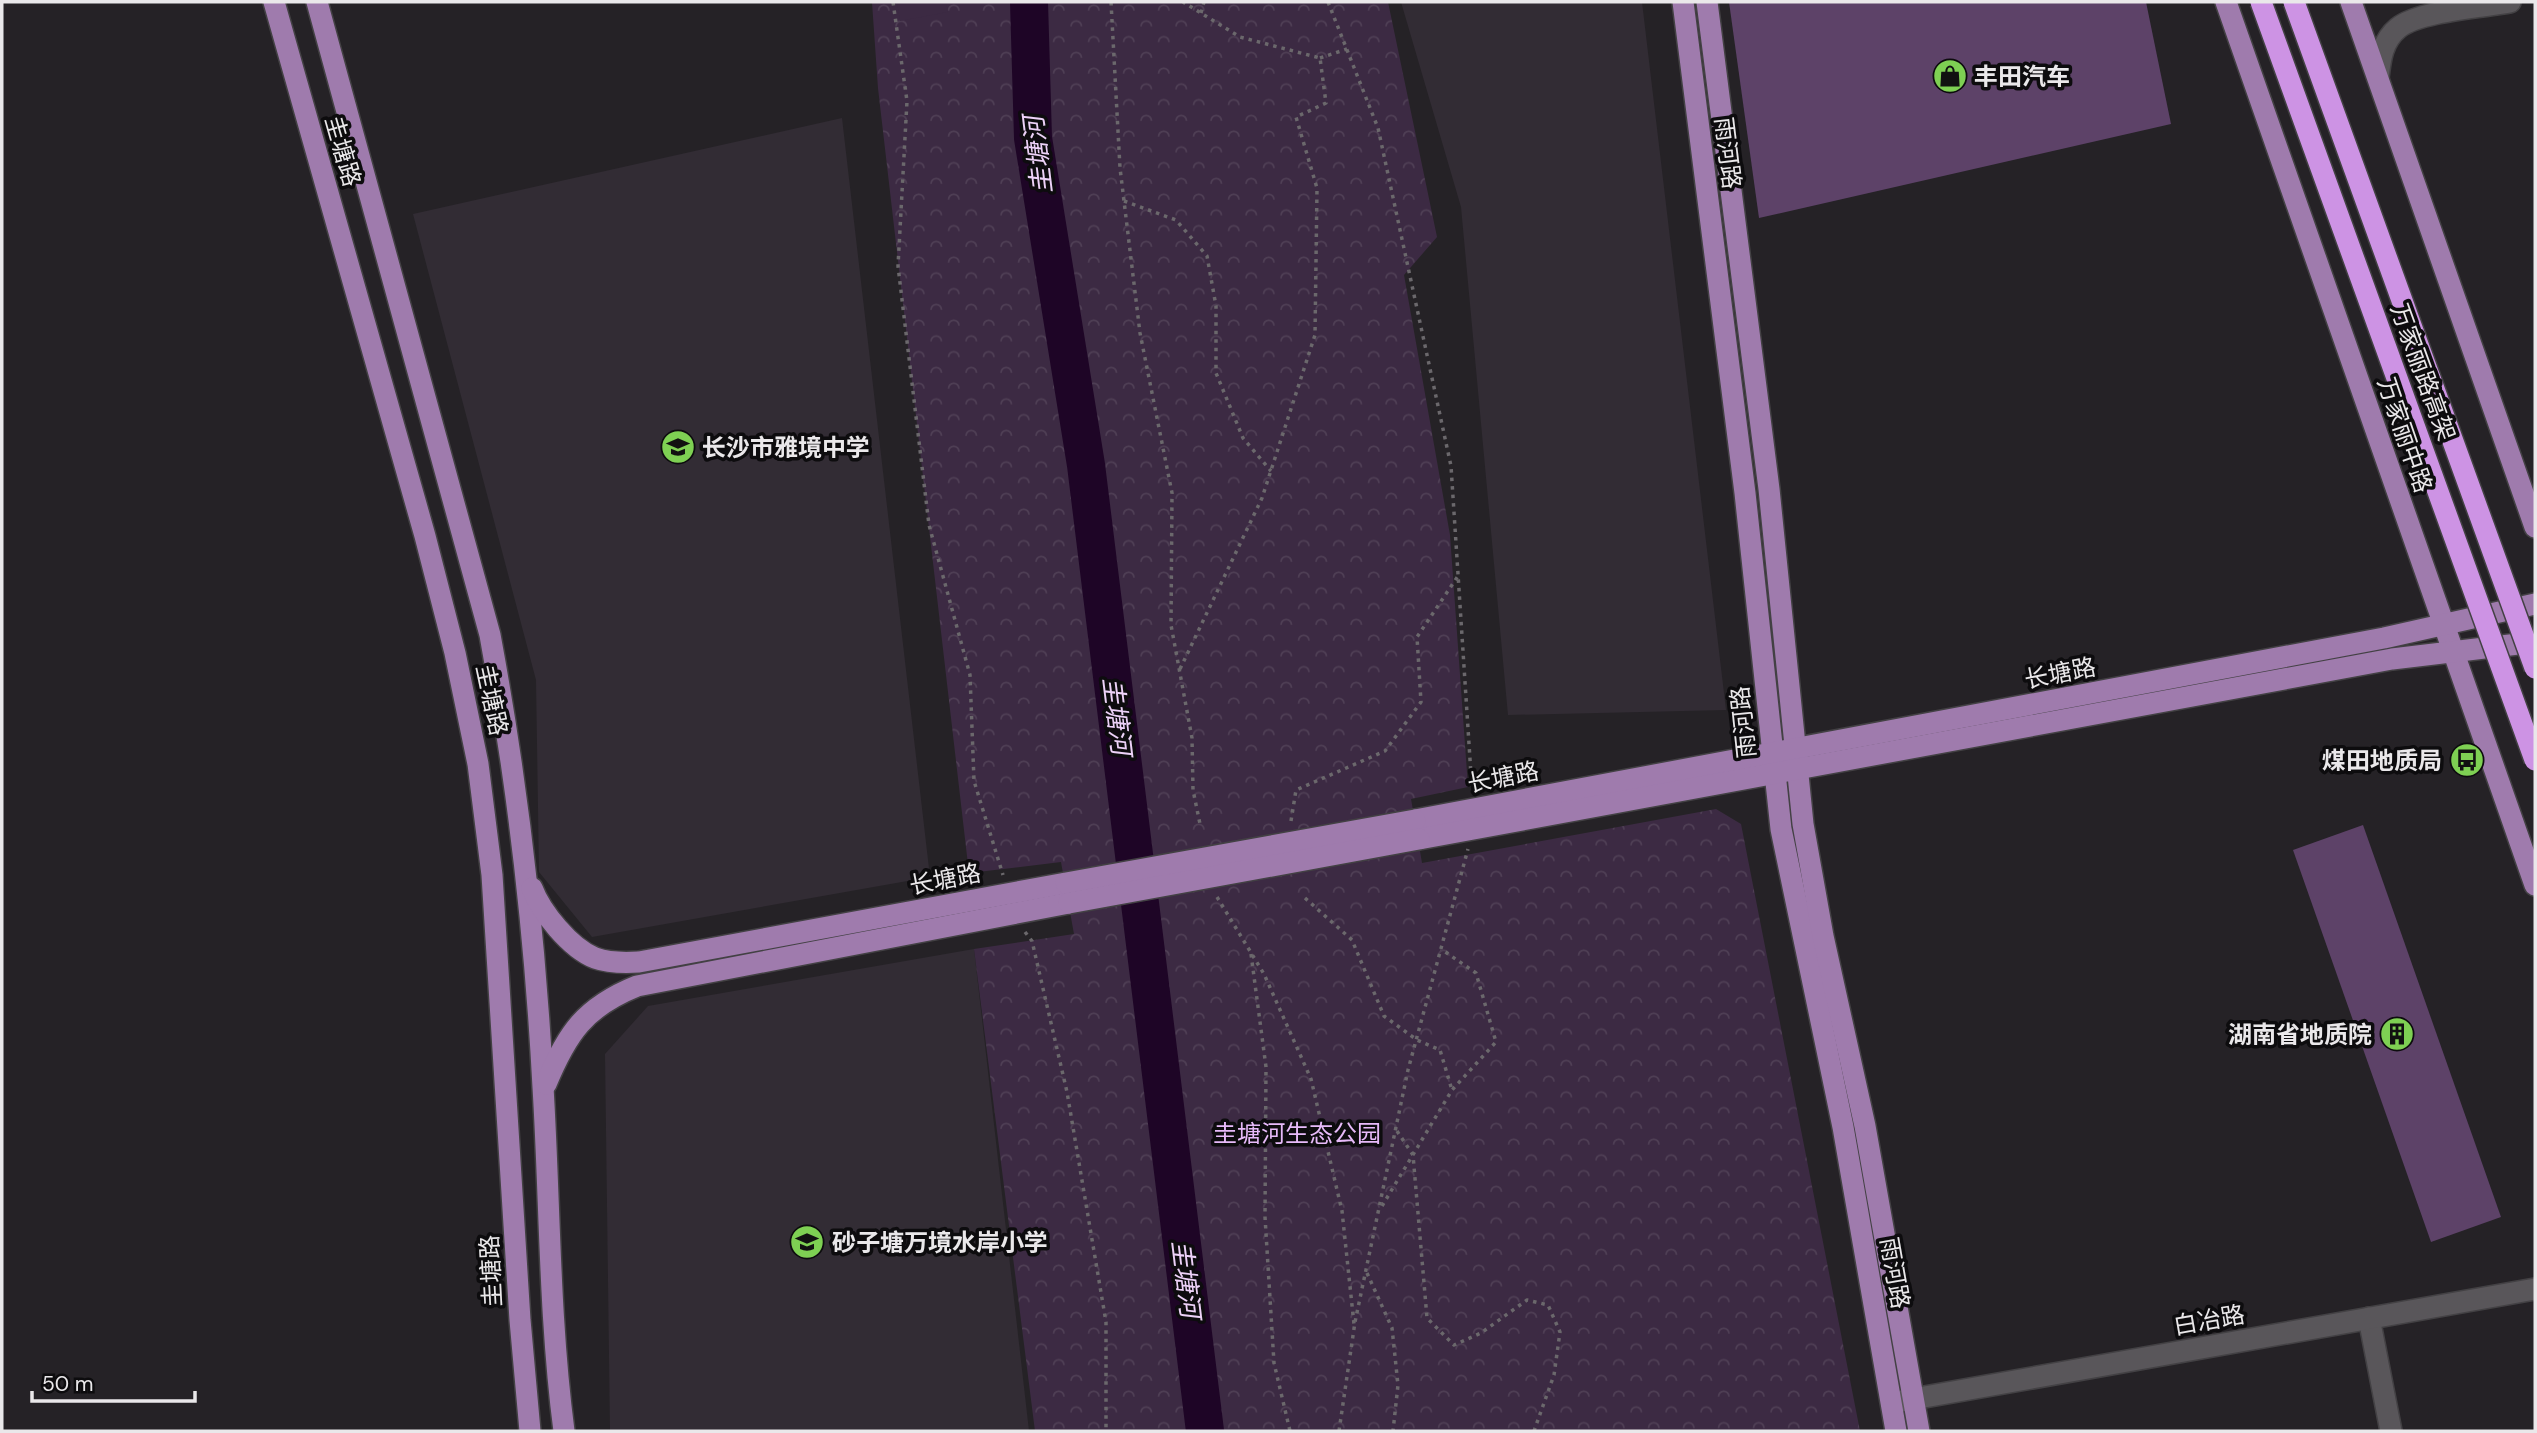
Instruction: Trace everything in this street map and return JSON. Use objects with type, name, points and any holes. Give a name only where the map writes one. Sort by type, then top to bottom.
[{"type":"highway","name":"万家丽路高架","points":[[2261,2],[2535,760]]},
{"type":"highway","name":"万家丽路高架","points":[[2294,2],[2535,668]]},
{"type":"main road","name":"圭塘路","points":[[274,2],[425,536],[455,653],[478,764],[492,874],[521,1333],[530,1431]]},
{"type":"main road","name":"圭塘路","points":[[317,2],[490,635],[508,737],[525,867],[544,1089],[549,1257],[564,1431]]},
{"type":"main road","name":"雨河路","points":[[1683,2],[1745,493],[1773,764],[1786,855],[1843,1127],[1893,1416]]},
{"type":"main road","name":"雨河路","points":[[1707,2],[1769,489],[1795,760],[1809,862],[1865,1126],[1919,1431]]},
{"type":"main road","name":"万家丽中路","points":[[2226,2],[2535,885]]},
{"type":"main road","points":[[2351,2],[2535,527]]},
{"type":"main road","name":"长塘路","points":[[1795,760],[2535,604]]},
{"type":"main road","name":"长塘路","points":[[544,1089],[562,1045],[579,1022],[610,997],[637,986],[1011,904],[1795,760],[2392,659],[2535,642]]},
{"type":"main road","name":"长塘路","points":[[525,867],[536,899],[561,931],[592,957],[619,963],[1011,904]]},
{"type":"street","points":[[2378,78],[2381,56],[2398,28],[2414,20],[2510,2]]},
{"type":"street","name":"白冶路","points":[[2370,1324],[2535,1289]]},
{"type":"street","name":"白冶路","points":[[1893,1416],[1914,1404],[2370,1324],[2535,1300]]},
{"type":"street","points":[[2370,1324],[2390,1431]]},
{"type":"path","points":[[892,2],[907,101],[898,266],[929,525],[970,675],[974,781],[1011,904],[1032,941],[1067,1092],[1106,1322],[1105,1431]]},
{"type":"path","points":[[1111,2],[1124,201],[1140,333],[1172,493],[1171,625],[1192,738],[1193,790],[1200,824]]},
{"type":"path","points":[[1183,2],[1240,37],[1321,58],[1347,49]]},
{"type":"path","points":[[1201,13],[1204,2]]},
{"type":"path","points":[[1328,2],[1378,128],[1448,452],[1473,819],[1396,1130],[1354,1329],[1339,1431]]},
{"type":"path","points":[[1179,671],[1262,498],[1315,335],[1317,188],[1296,117],[1326,103],[1321,58]]},
{"type":"path","points":[[1124,201],[1176,220],[1207,256],[1216,306],[1216,373],[1243,438],[1271,471]]},
{"type":"path","points":[[1289,830],[1296,790],[1385,751],[1421,702],[1417,637],[1458,576]]},
{"type":"path","points":[[1216,895],[1264,974],[1311,1079],[1342,1211],[1354,1329]]},
{"type":"path","points":[[1305,898],[1352,940],[1384,1016],[1417,1040],[1440,1050],[1452,1090]]},
{"type":"path","points":[[1379,1210],[1452,1090],[1496,1042],[1476,973],[1441,949]]},
{"type":"path","points":[[1251,954],[1266,1067],[1265,1217],[1273,1363],[1290,1431]]},
{"type":"path","points":[[1396,1130],[1413,1155],[1427,1318],[1454,1345],[1481,1333],[1527,1300],[1548,1305],[1560,1332],[1553,1375],[1534,1431]]},
{"type":"path","points":[[1366,1271],[1392,1328],[1398,1385],[1393,1431]]},
{"type":"shaded area","points":[[1401,2],[1642,2],[1726,710],[1508,715],[1461,207]]},
{"type":"shaded area","name":"长沙市雅境中学","points":[[842,118],[930,877],[592,937],[539,872],[536,680],[413,214]]},
{"type":"shaded area","name":"砂子塘万境水岸小学","points":[[974,949],[1029,1431],[610,1431],[605,1054],[648,1006]]},
{"type":"green space","name":"圭塘河生态公园","points":[[872,2],[1388,2],[1437,237],[1404,275],[1450,535],[1468,787],[1411,799],[1422,863],[1716,809],[1741,824],[1860,1431],[1035,1431],[974,949],[1074,934],[1061,862],[969,873],[878,88]]},
{"type":"green space","points":[[897,2],[946,2],[948,12],[900,21]]},
{"type":"building","name":"丰田汽车","points":[[1729,2],[2146,2],[2171,124],[1759,218]]},
{"type":"building","name":"湖南省地质院","points":[[2363,825],[2501,1217],[2431,1242],[2293,850]]},
{"type":"waterway","name":"圭塘河","points":[[1029,2],[1033,138],[1086,465],[1205,1431]]},
{"type":"place","name":"丰田汽车","points":[[1950,76]]},
{"type":"place","name":"长沙市雅境中学","points":[[678,447]]},
{"type":"place","name":"煤田地质局","points":[[2467,760]]},
{"type":"place","name":"湖南省地质院","points":[[2397,1034]]},
{"type":"place","name":"砂子塘万境水岸小学","points":[[807,1242]]}]
